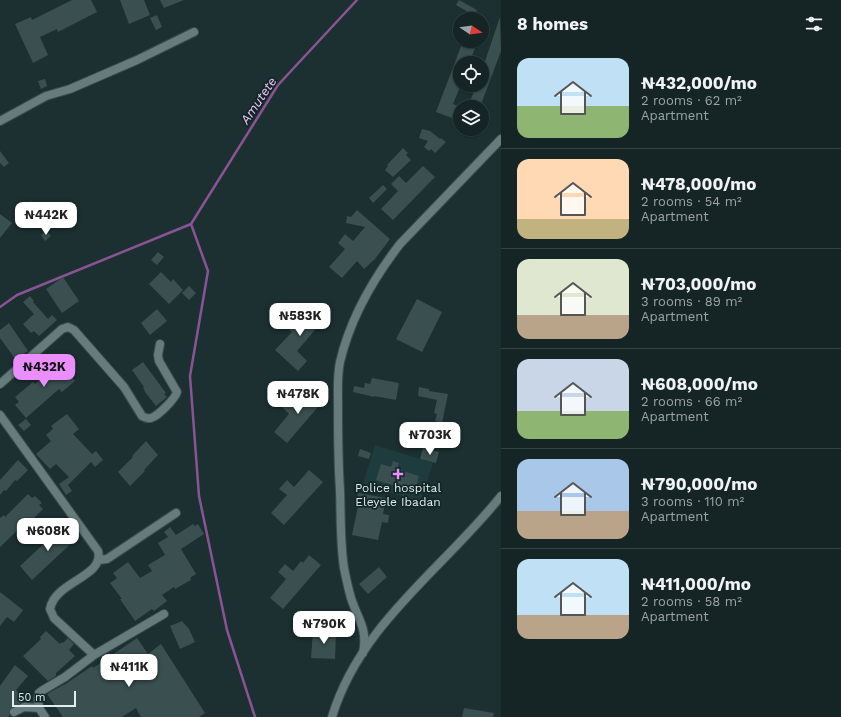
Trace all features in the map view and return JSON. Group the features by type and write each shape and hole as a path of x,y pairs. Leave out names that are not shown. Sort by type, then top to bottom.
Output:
{"street":[{"path":"0,121 46,96 70,89 137,60 194,32"},
{"path":"363,653 365,637 364,629 351,599 343,558 338,455 338,384 340,363 355,320 374,280 386,262 400,244 501,139"},
{"path":"0,384 62,329 68,327 74,330 124,387 142,416 144,418 151,418 172,401 177,392 159,361 158,356 160,344"},
{"path":"0,414 96,548 99,555 99,560 93,569 60,591 53,599 50,609 54,618 94,655"},
{"path":"332,717 342,688 353,667 394,610 451,553 501,496"},
{"path":"99,560 107,559 176,513"},
{"path":"45,717 39,708 39,693 65,677 94,655 164,614"},
{"path":"14,712 24,707 39,708"}],"shaded area":[{"name":"Police hospital Eleyele Ibadan","path":"375,445 433,463 420,502 363,484"}],"building":[{"path":"72,0 91,0 97,12 58,32 57,29 40,37 48,55 33,63 15,24 31,17 32,20"},
{"path":"120,0 144,0 150,15 129,24"},
{"path":"160,0 184,0 164,8"},
{"path":"459,0 477,10 476,12 468,12 456,5"},
{"path":"157,15 162,27 156,30 150,18"},
{"path":"500,17 501,51 489,83 489,56 487,56"},
{"path":"460,48 475,48 472,56 457,56"},
{"path":"453,67 453,92 458,92 455,100 453,100 453,118 436,112"},
{"path":"45,79 47,86 41,89 38,81"},
{"path":"474,92 486,92 483,100 471,100"},
{"path":"422,129 430,131 446,142 435,153 431,149 429,151 424,147 428,141 419,138"},
{"path":"403,148 408,153 406,155 411,160 393,177 385,170 388,166 387,165"},
{"path":"0,151 9,163 4,167 0,163"},
{"path":"423,166 435,177 393,220 381,209 398,191 391,184 399,176 406,183"},
{"path":"383,185 387,189 373,203 369,198"},
{"path":"31,201 40,209 36,214 27,206"},
{"path":"357,210 390,239 375,259 364,269 357,261 342,278 329,267 345,249 338,243 345,234 353,241 365,227 346,223 347,216 351,217"},
{"path":"0,214 12,223 0,238"},
{"path":"46,230 51,236 45,241 41,235"},
{"path":"158,252 164,257 157,265 151,260"},
{"path":"161,272 171,282 173,279 183,290 169,304 149,284"},
{"path":"63,277 79,301 62,313 46,289"},
{"path":"189,286 196,293 189,300 182,293"},
{"path":"30,296 34,301 33,302 48,319 52,315 57,320 39,336 34,331 31,333 23,324 34,314 23,302"},
{"path":"417,299 442,312 422,352 396,339"},
{"path":"315,305 327,316 297,351 307,361 298,371 275,350 292,332 284,325 292,317 299,323"},
{"path":"157,309 167,321 150,335 141,323"},
{"path":"9,323 28,351 16,360 0,338 0,330"},
{"path":"55,357 75,381 62,392 59,389 26,418 15,405 19,402 15,397 33,382 35,384 46,374 42,368"},
{"path":"143,362 166,393 164,394 167,397 156,406 145,392 144,387 132,370"},
{"path":"372,378 399,383 396,400 353,392 354,386 364,388 365,383 370,384"},
{"path":"419,387 429,389 429,391 448,394 442,423 435,421 437,414 434,413 437,400 418,396"},
{"path":"311,388 324,400 287,443 274,432 289,414 282,407 290,398 297,405"},
{"path":"67,414 79,429 73,434 92,454 96,451 103,460 95,467 91,462 68,485 72,491 66,495 59,484 69,477 56,464 50,469 36,454 51,441 46,435 53,429 51,426"},
{"path":"26,419 31,425 24,431 18,425"},
{"path":"146,441 158,455 130,486 118,472"},
{"path":"423,448 439,452 436,463 420,459"},
{"path":"360,449 371,453 369,459 358,456"},
{"path":"18,460 28,470 0,495 0,480"},
{"path":"393,461 399,463 397,469 419,476 415,492 376,480 381,464 391,467"},
{"path":"309,470 323,482 284,525 271,513 287,495 279,489 287,480 294,487"},
{"path":"358,493 386,498 383,514 389,515 388,523 382,522 378,540 352,535 358,506 355,506"},
{"path":"28,494 32,498 35,496 42,503 39,505 43,509 24,528 22,526 0,547 0,518 4,515 5,517"},
{"path":"65,524 77,538 32,580 20,566"},
{"path":"193,524 195,526 198,524 204,534 181,549 196,574 190,578 191,580 175,589 174,587 162,595 167,601 154,611 152,609 135,621 120,599 122,599 110,583 117,578 113,573 128,562 140,578 152,571 148,565 165,555 158,543 168,537 164,532 170,527 176,535"},
{"path":"309,555 321,565 283,609 270,598 286,579 278,572 285,564 293,571 301,561 303,563"},
{"path":"379,567 387,577 368,594 359,584"},
{"path":"0,592 23,610 14,622 7,617 0,626"},
{"path":"182,621 189,629 195,642 180,649 170,626"},
{"path":"46,631 60,644 68,638 74,644 69,650 75,656 56,673 56,676 48,681 23,656 41,639 40,637"},
{"path":"313,631 336,633 335,659 311,658"},
{"path":"137,638 148,654 161,644 205,713 199,717 141,717 136,708 122,717 63,717 47,694 64,685 92,666 93,668"},
{"path":"15,665 28,676 16,690 26,698 23,702 10,709 9,717 0,717 0,686"},
{"path":"464,708 494,713 493,717 462,717"}],"waterway":[{"name":"Amutete","path":"191,224 278,85 357,0"},
{"path":"191,224 208,271 190,376 199,496 227,630 255,717"},
{"path":"0,307 17,295 191,224"}],"place":[{"name":"Police hospital Eleyele Ibadan","path":"398,474"}]}
